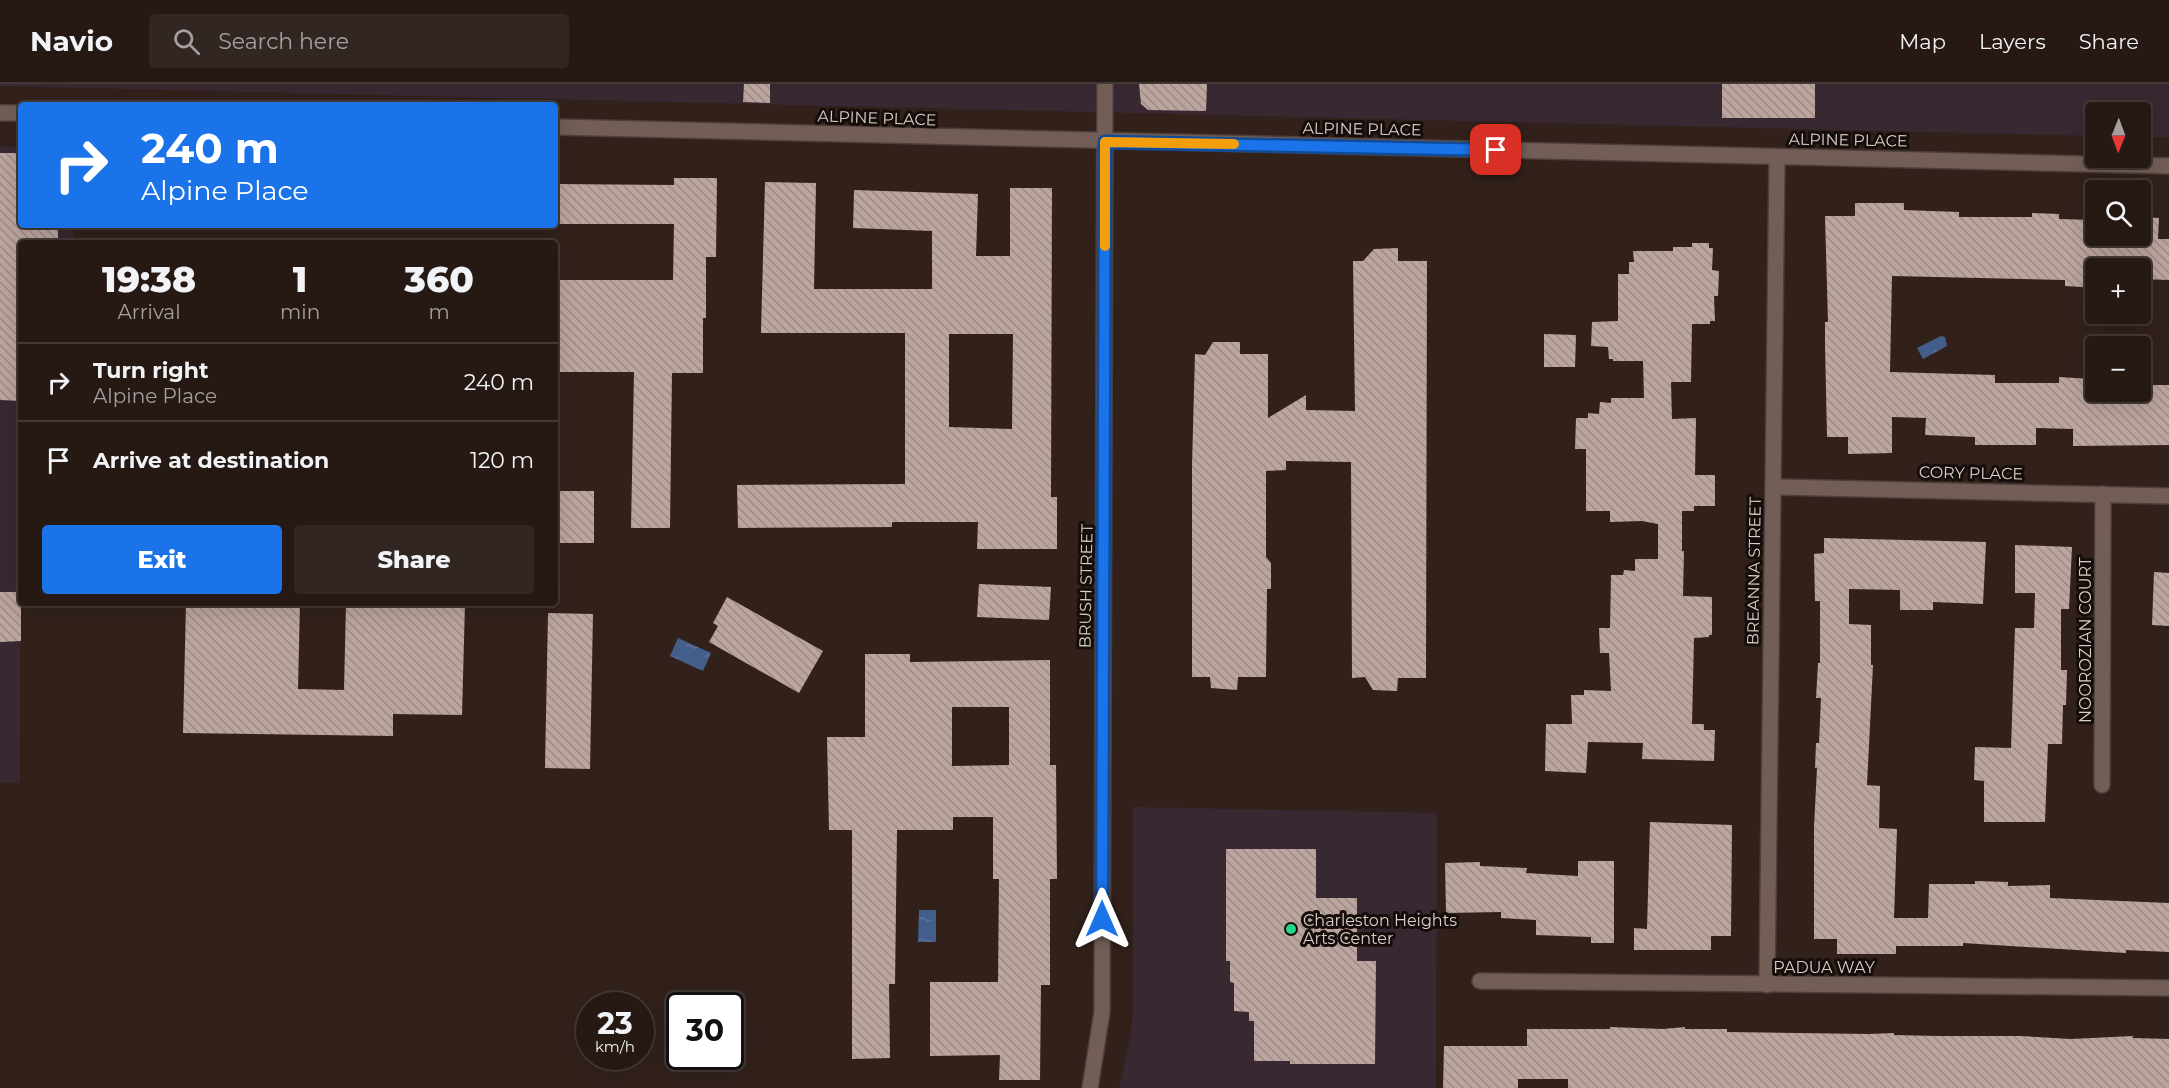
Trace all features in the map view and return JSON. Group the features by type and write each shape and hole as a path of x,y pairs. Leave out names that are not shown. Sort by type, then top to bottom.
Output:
{"street":[{"name":"BRUSH STREET","path":"1089,1088 1102,1012 1105,84"},
{"path":"0,112 18,113"},
{"name":"ALPINE PLACE","path":"558,127 2169,166"},
{"name":"BREANNA STREET","path":"1767,985 1778,157"},
{"name":"CORY PLACE","path":"1773,487 2169,496"},
{"name":"NOOROZIAN COURT","path":"2102,786 2103,494"},
{"name":"PADUA WAY","path":"1480,981 2169,988"}],"shaded area":[{"path":"0,84 2169,84 2169,137 2151,137 2151,102 2085,102 2085,136 0,86"},
{"path":"0,147 18,147 18,228 73,228 73,240 18,240 20,783 0,783"},
{"path":"1133,807 1437,813 1436,1088 1119,1088 1130,1039 1133,1012"}],"water":[{"path":"1941,336 1945,337 1947,346 1923,359 1917,348"},
{"path":"678,638 711,653 703,671 670,656"},
{"path":"919,910 936,910 936,942 918,942"}],"building":[{"path":"744,84 770,84 770,103 743,102"},
{"path":"1139,84 1207,84 1206,111 1148,110 1141,104"},
{"path":"1722,84 1815,84 1815,118 1722,118"},
{"path":"0,153 18,153 18,228 58,228 58,240 18,240 18,401 0,400"},
{"path":"674,178 717,178 716,257 706,257 703,373 672,373 670,528 631,528 634,372 558,372 558,280 673,280 674,224 558,224 558,184 674,185"},
{"path":"765,182 816,183 814,289 932,289 932,231 853,228 854,190 978,194 976,256 1010,256 1010,188 1052,188 1051,497 1057,497 1057,549 977,549 978,522 892,522 892,527 738,528 737,485 905,484 905,333 761,333","holes":["949,334 1013,334 1012,429 949,427"]},
{"path":"1855,203 1904,203 1904,210 1959,212 1959,217 2032,217 2032,213 2059,214 2059,219 2085,220 2085,246 2151,246 2151,218 2159,218 2158,239 2169,239 2169,280 2151,279 2151,258 2085,258 2085,287 2065,286 2065,280 1892,276 1890,372 1995,375 1995,383 2059,383 2059,377 2085,379 2085,402 2151,402 2151,385 2169,385 2169,445 2073,446 2073,429 2036,428 2036,445 1975,445 1975,437 1925,435 1926,418 1892,417 1892,453 1848,454 1848,437 1827,437 1825,322 1828,322 1825,216 1855,216"},
{"path":"1692,243 1709,243 1709,248 1713,248 1712,270 1719,271 1718,296 1714,296 1715,321 1710,321 1710,324 1692,324 1691,382 1671,382 1672,419 1696,418 1695,475 1715,475 1715,506 1694,506 1694,511 1682,511 1683,596 1712,597 1712,635 1694,638 1692,724 1704,724 1704,730 1715,730 1714,761 1642,759 1643,743 1588,742 1586,773 1545,771 1546,724 1572,724 1571,695 1584,695 1584,690 1611,691 1609,653 1600,653 1599,628 1610,628 1611,575 1623,575 1624,570 1635,571 1635,559 1658,559 1658,524 1642,521 1610,522 1610,511 1586,511 1586,449 1575,449 1576,418 1588,418 1588,413 1599,414 1600,402 1611,403 1611,398 1644,398 1643,361 1613,361 1609,359 1608,347 1591,346 1592,322 1618,321 1618,274 1629,274 1629,262 1634,262 1633,251 1673,251 1673,247 1692,247"},
{"path":"1398,248 1398,261 1427,261 1426,678 1398,678 1397,691 1373,690 1365,677 1352,678 1351,462 1286,461 1286,470 1266,471 1266,557 1271,563 1271,589 1267,589 1266,677 1238,677 1237,690 1211,688 1210,677 1192,677 1192,465 1195,354 1205,355 1213,342 1240,342 1240,354 1268,354 1268,418 1306,395 1306,410 1355,411 1353,261 1363,261 1374,249"},
{"path":"1544,334 1576,335 1575,367 1544,367"},
{"path":"558,491 594,491 594,543 558,543"},
{"path":"1824,538 1986,542 1983,604 1933,602 1933,610 1900,610 1900,590 1849,589 1849,624 1871,625 1871,665 1873,665 1867,785 1880,786 1879,828 1897,829 1894,918 1928,918 1929,884 1975,884 1975,881 2008,882 2008,886 2050,885 2050,898 2169,903 2169,952 2126,950 2126,953 1963,943 1963,946 1896,946 1896,954 1837,954 1837,939 1814,939 1814,827 1817,768 1815,768 1816,743 1819,743 1821,698 1816,698 1818,663 1820,663 1820,601 1815,601 1814,554 1824,553"},
{"path":"2015,545 2072,547 2069,609 2061,609 2061,670 2067,670 2062,744 2048,744 2045,822 1984,822 1984,781 1974,780 1975,747 2011,748 2015,628 2034,628 2035,593 2015,593"},
{"path":"2154,572 2169,573 2169,626 2152,625"},
{"path":"979,584 1051,587 1049,620 977,617"},
{"path":"0,592 18,592 18,606 21,606 21,641 0,642"},
{"path":"727,597 823,651 799,693 709,642 718,626 713,623"},
{"path":"186,606 300,606 298,689 344,690 346,606 465,606 462,715 393,714 393,736 183,733"},
{"path":"548,613 593,614 590,769 545,768"},
{"path":"865,654 910,654 910,662 1050,660 1050,765 1056,765 1057,879 1050,879 1050,985 1041,985 1040,1080 999,1080 1000,1055 930,1056 930,982 998,982 999,879 993,879 993,817 953,817 953,830 897,830 895,984 889,984 890,1058 852,1059 852,830 829,830 827,737 865,737","holes":["952,707 1009,707 1009,765 952,766"]},
{"path":"1650,822 1732,825 1731,936 1711,936 1711,950 1634,950 1634,928 1647,929"},
{"name":"Charleston Heights Arts Center","path":"1226,849 1316,849 1316,898 1357,898 1357,961 1376,961 1375,1064 1290,1064 1290,1061 1254,1061 1254,1021 1249,1021 1249,1012 1234,1011 1234,983 1230,982 1230,961 1226,961"},
{"path":"1578,861 1614,861 1614,943 1591,943 1591,937 1536,935 1536,920 1501,918 1501,912 1446,913 1445,863 1480,862 1480,866 1527,868 1526,873 1578,876"},
{"path":"1610,1027 1663,1029 1685,1027 1685,1029 1727,1029 1727,1032 1894,1033 1894,1035 2020,1036 2071,1039 2133,1036 2133,1038 2169,1039 2169,1088 1568,1088 1568,1079 1518,1079 1518,1088 1443,1088 1444,1046 1527,1046 1527,1029 1610,1029"}],"slow traffic":[{"path":"1105,246 1105,142 1234,144"}],"place":[{"name":"Charleston Heights Arts Center","path":"1291,929"}],"route":[{"path":"1102,919 1106,368 1105,142 1496,150"}]}
